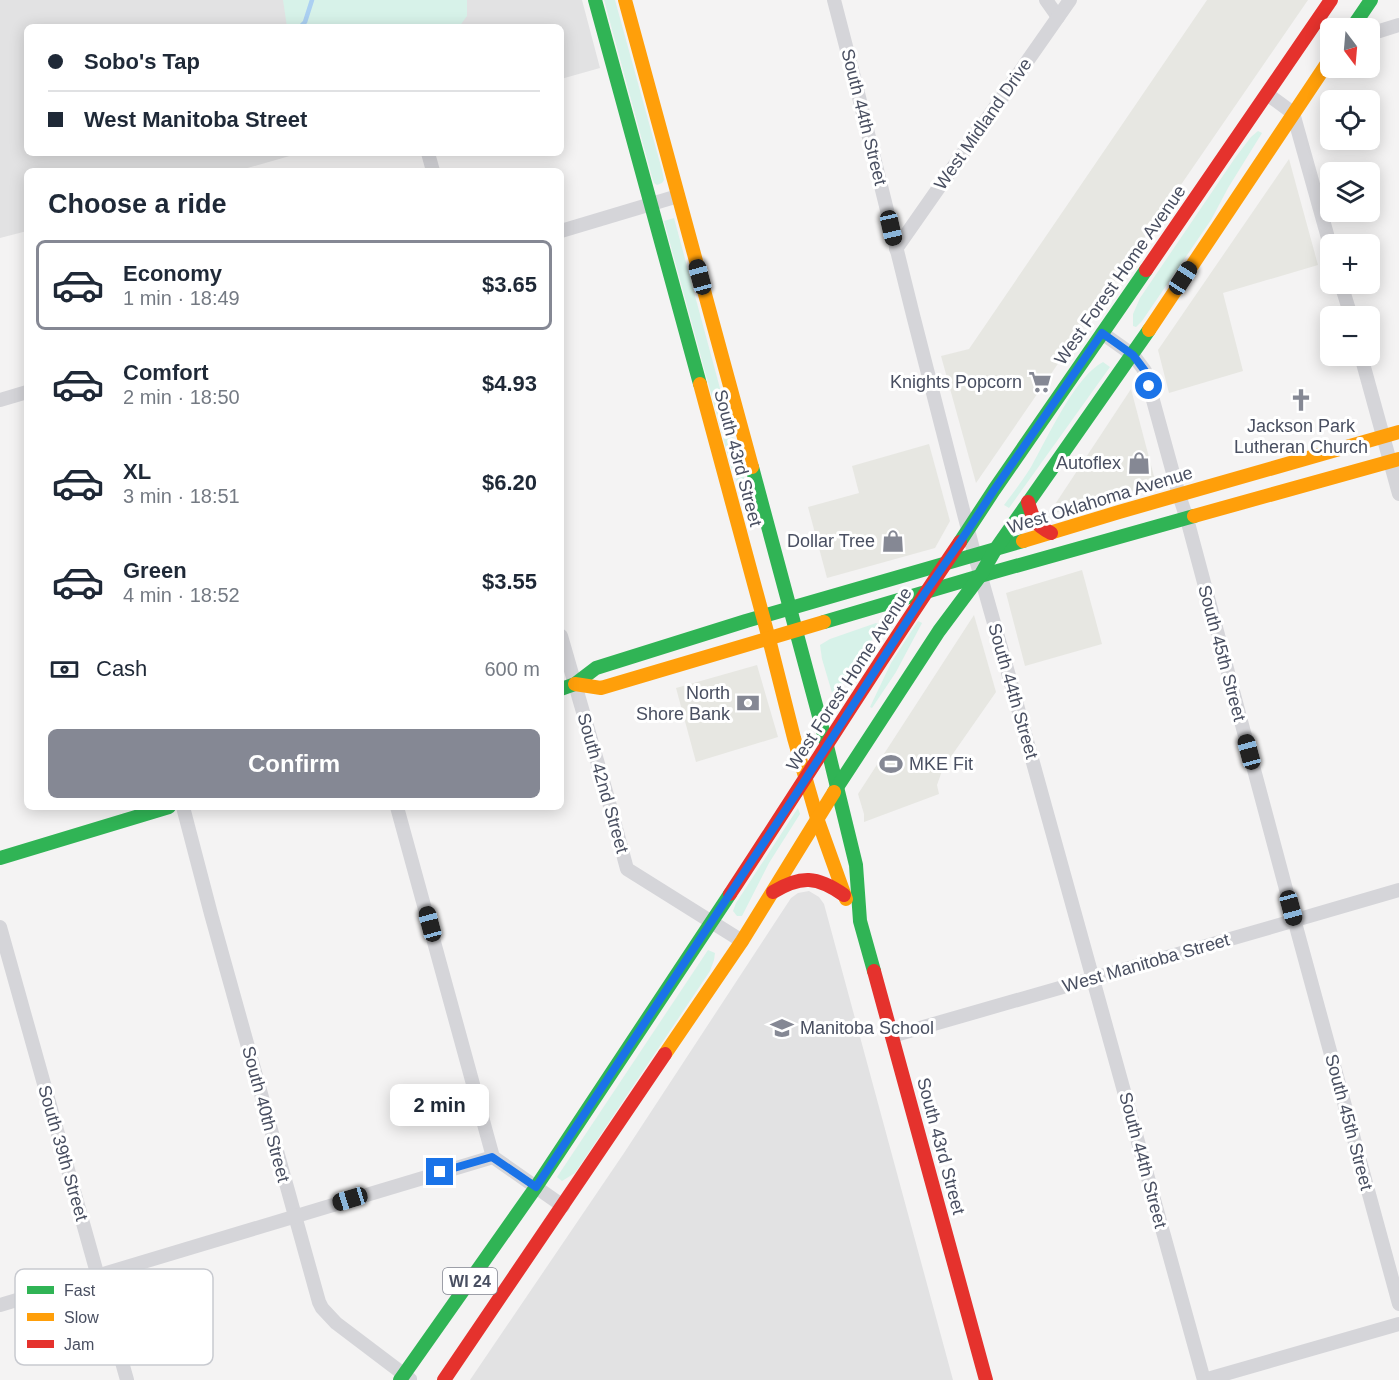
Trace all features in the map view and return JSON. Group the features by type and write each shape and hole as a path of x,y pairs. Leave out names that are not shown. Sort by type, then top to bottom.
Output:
{"main road":[{"name":"South 43rd Street","path":"595,0 817,818 844,895 860,921"},
{"name":"South 43rd Street","path":"625,0 827,746 856,865 860,921 986,1380"},
{"name":"West Forest Home Avenue","path":"406,1378 712,923 994,490 1331,0"},
{"path":"1359,18 1371,0"},
{"name":"WI 24","path":"444,1380 742,941 817,818 939,631 980,576 1028,502 1133,355 1320,74"},
{"name":"West Oklahoma Avenue","path":"564,688 575,684 596,668 789,609 1399,432"},
{"name":"West Oklahoma Avenue","path":"575,684 601,688 980,576 1394,461"},
{"path":"1028,502 1034,522 1051,533"},
{"path":"0,858 159,810"},
{"path":"773,892 786,884 811,879 833,886 844,895"}],"street":[{"name":"South 44th Street","path":"834,0 980,576 1204,1380"},
{"path":"1046,0 1058,17"},
{"name":"West Midland Drive","path":"896,249 1070,0"},
{"path":"1380,31 1399,25"},
{"path":"1267,94 1293,113 1327,234"},
{"path":"564,230 678,196"},
{"name":"South 45th Street","path":"1102,333 1133,355 1145,371 1399,1304"},
{"path":"1364,366 1383,436 1394,461 1399,494"},
{"path":"0,400 24,393"},
{"name":"South 42nd Street","path":"564,646 608,795 627,869 742,941"},
{"name":"South 40th Street","path":"184,810 319,1302 336,1323 406,1378"},
{"path":"399,810 492,1157 563,1206"},
{"name":"West Manitoba Street","path":"892,1036 1093,980 1399,890"},
{"name":"South 39th Street","path":"0,927 96,1269"},
{"path":"118,1269 492,1157"},
{"path":"0,1305 15,1300"},
{"path":"1204,1380 1399,1324"},
{"name":"South 39th Street","path":"123,1365 127,1380"}],"shaded area":[{"path":"0,0 582,0 600,68 564,78 564,24 24,24 24,156 290,156 248,168 24,168 24,232 0,238"},
{"path":"1207,0 1308,0 976,483 941,356 969,349"},
{"path":"1289,159 1318,265 1223,293 1243,371 1169,393 1158,350"},
{"path":"1131,389 1156,484 1048,515"},
{"path":"929,444 950,521 935,548 827,578 808,507 859,493 852,466"},
{"path":"1082,570 1102,644 1025,666 1006,593"},
{"path":"974,615 996,692 943,768 937,785 939,794 864,822 858,794"},
{"path":"757,665 778,737 696,762 676,688"},
{"name":"Manitoba School","path":"809,891 819,897 824,904 953,1380 470,1380 624,1153 791,898 798,893"}],"green space":[{"path":"283,0 467,0 467,16 461,24 287,24"},
{"path":"604,0 615,0 662,170 664,180 657,185 652,177"},
{"path":"1258,131 1262,133 1211,220 1142,321 1136,327 1133,326 1133,314 1140,298 1235,158"},
{"path":"674,218 750,505 746,505 731,467 664,221"},
{"path":"1103,362 1110,367 1009,508 1004,505 1031,467 1072,394 1082,380"},
{"path":"918,621 922,623 896,672 872,708 870,707 891,663"},
{"path":"876,623 881,625 880,628 833,696 820,645 830,639"},
{"path":"798,808 800,814 769,863 742,916 737,916 733,911 736,903"},
{"path":"708,950 715,953 710,971 575,1173 562,1181 557,1177"}],"waterway":[{"path":"303,24 312,0"}],"traffic: fast":[{"path":"595,0 700,384"},
{"path":"1359,18 1371,0"},
{"path":"960,542 1146,270"},
{"path":"834,792 939,631 980,576 995,550 1149,330"},
{"path":"752,467 827,746 856,865 860,921 874,971"},
{"path":"824,622 1194,516"},
{"path":"564,688 575,684 596,668 746,621 1023,541"},
{"path":"0,858 159,810"},
{"path":"400,1380 536,1187 730,894"}],"traffic: slow":[{"path":"625,0 752,467"},
{"path":"1149,330 1320,74"},
{"path":"700,384 794,738 817,818 846,899"},
{"path":"1023,541 1399,432"},
{"path":"1194,516 1399,459"},
{"path":"575,684 601,688 824,622"},
{"path":"665,1054 742,941 834,792"}],"traffic: jam":[{"path":"1146,270 1331,0"},
{"path":"1028,502 1035,521 1051,533"},
{"path":"730,894 960,542"},
{"path":"773,892 783,886 809,880 825,884 844,895"},
{"path":"874,971 986,1380"},
{"path":"444,1380 665,1054"}],"place":[{"name":"Knights Popcorn","path":"1040,382"},
{"name":"Jackson Park Lutheran Church","path":"1301,400"},
{"name":"Autoflex","path":"1139,463"},
{"name":"Dollar Tree","path":"893,541"},
{"name":"North Shore Bank","path":"748,703"},
{"name":"MKE Fit","path":"891,764"},
{"name":"Manitoba School","path":"782,1028"}],"route":[{"path":"440,1172 492,1157 536,1187 796,794 925,593 1102,333 1133,355 1145,371 1149,386"}]}
